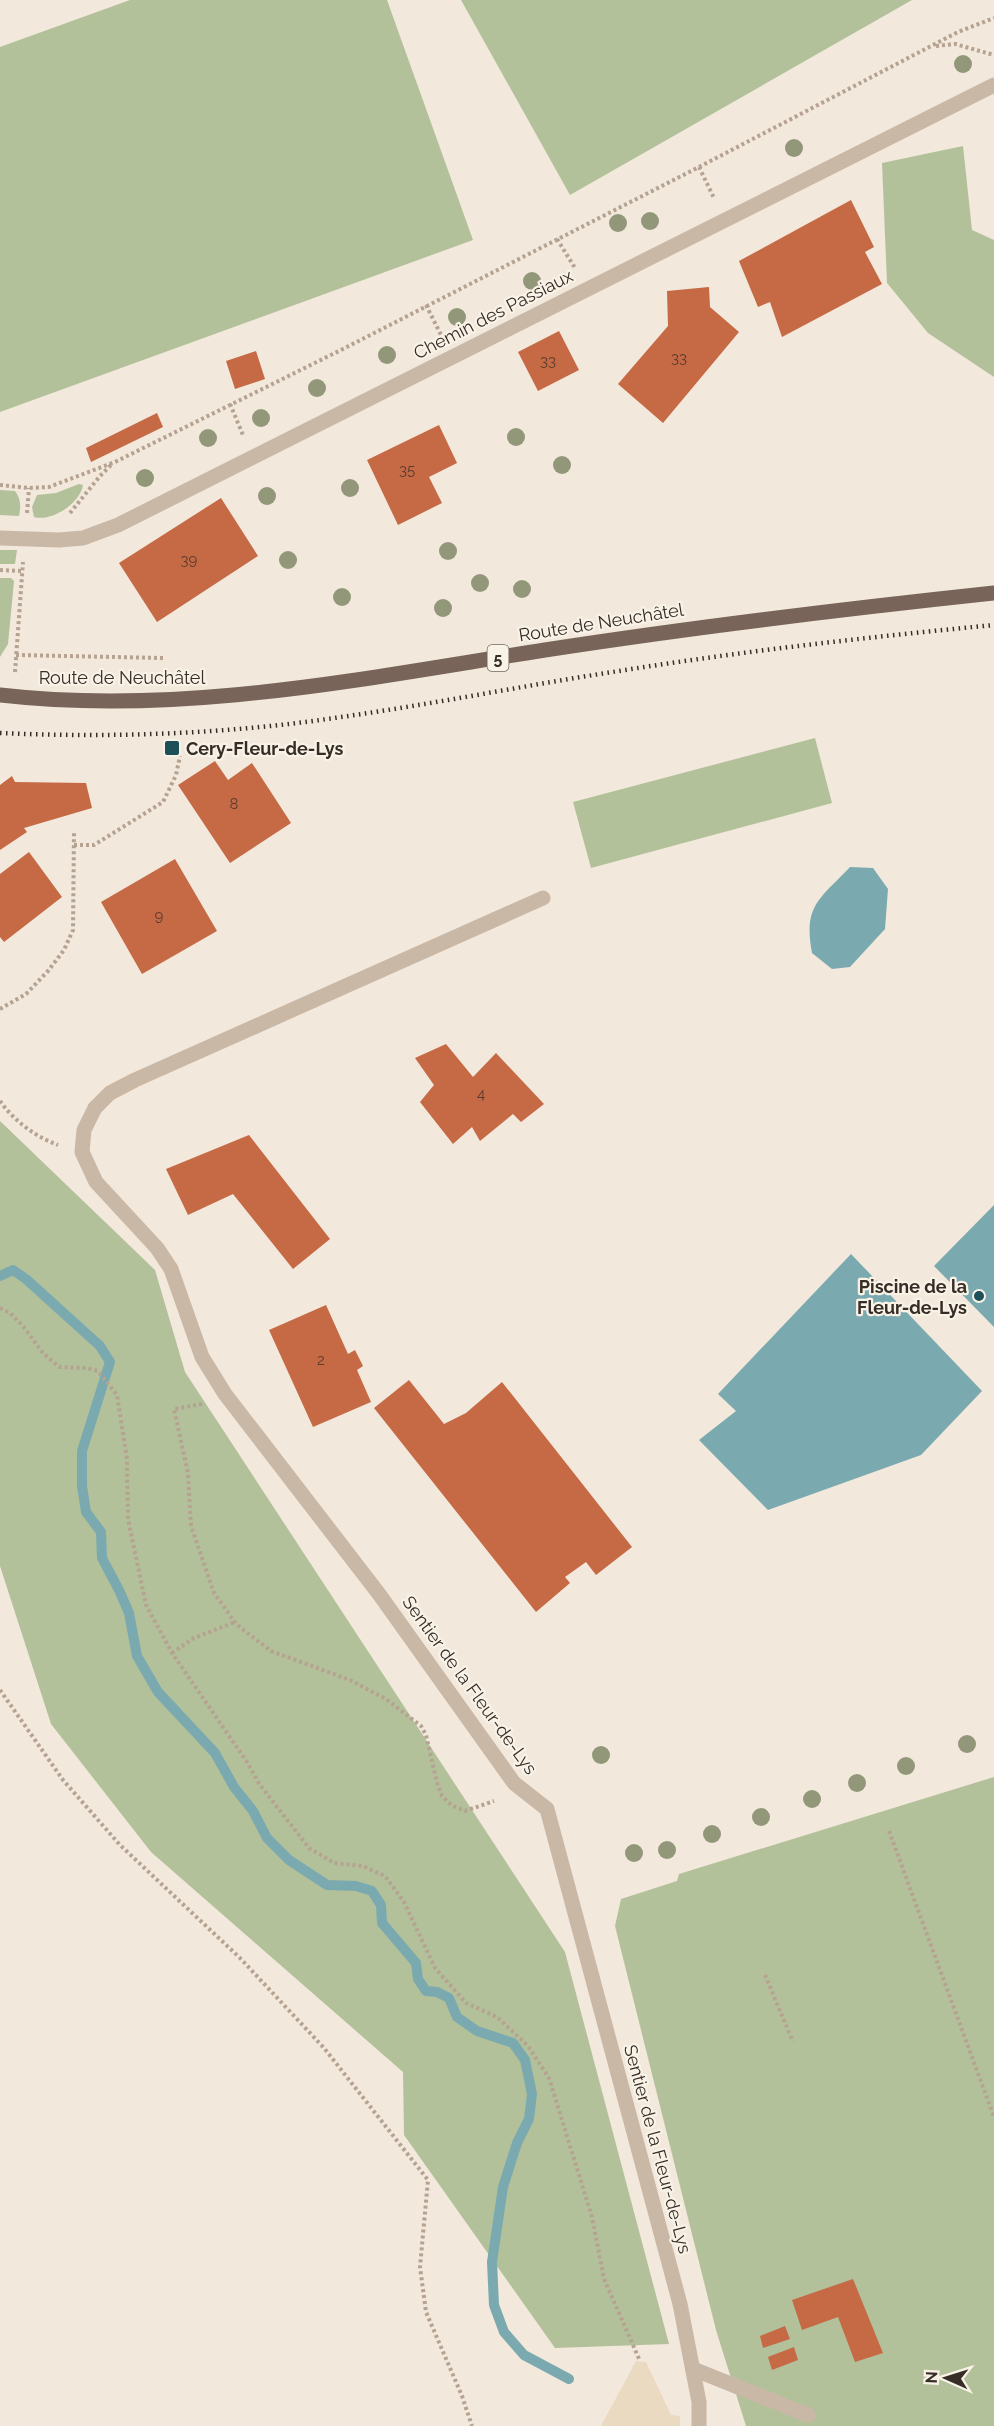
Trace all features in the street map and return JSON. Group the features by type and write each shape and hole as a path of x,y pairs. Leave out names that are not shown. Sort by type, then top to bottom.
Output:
{"main road":[{"name":"Route de Neuchâtel","path":"7,696 97,701 188,699 301,688 667,631 802,613 994,593"}],"street":[{"name":"Chemin des Passiaux","path":"0,538 59,540 83,538 118,525 994,84"},
{"path":"82,1152 84,1130 95,1108 110,1093 543,898"},
{"name":"Sentier de la Fleur-de-Lys","path":"82,1152 96,1182 157,1248 171,1269 202,1357 229,1400 379,1594 519,1787 547,1809 677,2293 699,2402 699,2426"},
{"path":"693,2369 808,2415"}],"path":[{"path":"0,485 29,488 49,487 115,462 339,351 958,32 994,18"},
{"path":"933,46 955,44 994,55"},
{"path":"699,167 725,220"},
{"path":"557,239 588,289"},
{"path":"230,404 252,458"},
{"path":"68,516 100,476 115,462"},
{"path":"27,522 29,488"},
{"path":"0,570 21,571"},
{"path":"7,696 16,655 20,591"},
{"path":"16,655 163,658"},
{"path":"74,845 94,845 163,802 176,775 180,756"},
{"path":"0,1009 26,994 48,971 64,950 73,930 74,831"},
{"path":"0,1101 21,1124 44,1140 82,1152"},
{"path":"0,1308 10,1313 43,1353 59,1367 87,1368 98,1371 117,1395 127,1459 128,1519 146,1605 172,1653 247,1762 260,1785 309,1848 334,1863 363,1866 385,1876 404,1902 435,1968 466,2003 497,2017 528,2046 549,2078 592,2217 604,2279 640,2361"},
{"path":"229,1400 174,1409 188,1473 191,1526 214,1593 235,1622 271,1651 350,1680 386,1699 421,1726 426,1736 437,1783 442,1796 451,1805 465,1811 501,1798 519,1787"},
{"path":"172,1653 194,1638 235,1622"},
{"path":"0,1690 63,1780 120,1845 240,1958 324,2048 428,2180 420,2267 426,2312 462,2396 472,2426"},
{"path":"889,1831 994,2117"},
{"path":"765,1975 793,2042"}],"green space":[{"path":"130,0 387,0 473,240 0,412 0,47"},
{"path":"461,0 912,0 570,195"},
{"path":"963,146 972,230 994,240 994,377 928,333 887,283 882,163"},
{"path":"79,484 83,485 81,492 71,505 48,517 34,517 32,507 37,495 56,493"},
{"path":"0,490 15,491 20,503 19,516 0,515"},
{"path":"0,550 17,550 15,564 0,564"},
{"path":"0,578 11,578 14,581 8,644 0,657"},
{"path":"815,738 832,803 591,868 573,802"},
{"path":"0,1121 155,1270 185,1372 565,1952 669,2344 555,2348 404,2135 403,2072 151,1852 51,1724 0,1566"},
{"path":"994,1777 994,2426 746,2426 716,2330 615,1926 621,1899 677,1881 679,1874"}],"shaded area":[{"path":"636,2361 646,2362 671,2415 680,2416 680,2426 601,2426"}],"water":[{"path":"850,867 873,868 888,889 885,929 850,967 832,969 812,953 810,924 816,904"},
{"name":"Piscine de la Fleur-de-Lys","path":"994,1205 994,1327 934,1266"},
{"path":"851,1254 982,1391 921,1455 768,1510 699,1440 736,1411 718,1394"}],"building":[{"path":"851,200 874,247 865,252 882,284 782,337 770,302 758,307 739,261"},
{"path":"709,287 710,307 739,332 663,423 618,384 668,326 667,291"},
{"path":"559,331 579,370 538,391 518,352"},
{"path":"256,351 265,379 235,389 226,361"},
{"path":"157,413 163,427 91,462 86,448"},
{"path":"439,425 457,463 429,477 442,503 398,525 367,460"},
{"path":"221,498 258,556 157,622 119,563"},
{"path":"215,761 228,780 252,763 291,823 230,863 178,785"},
{"path":"12,776 15,782 86,783 92,808 24,828 27,832 0,850 0,785"},
{"path":"29,852 62,897 4,942 0,937 0,874"},
{"path":"175,859 217,931 142,974 101,902"},
{"path":"446,1044 473,1077 496,1053 544,1104 521,1122 513,1114 480,1141 472,1127 453,1144 420,1102 434,1085 415,1058"},
{"path":"249,1135 330,1239 293,1269 233,1194 188,1215 166,1169"},
{"path":"326,1305 348,1354 355,1350 363,1366 357,1370 371,1402 313,1427 269,1330"},
{"path":"409,1380 444,1424 466,1413 502,1382 632,1547 596,1575 586,1562 565,1577 570,1583 536,1612 374,1408"},
{"path":"853,2279 883,2353 855,2362 838,2317 802,2330 792,2300"},
{"path":"785,2326 790,2339 763,2348 760,2336"},
{"path":"794,2347 798,2360 772,2370 768,2357"}],"waterway":[{"path":"0,1276 13,1270 26,1279 100,1346 110,1362 82,1451 82,1486 86,1512 101,1532 102,1558 129,1613 137,1656 158,1692 215,1753 234,1787 253,1811 267,1838 289,1860 327,1885 356,1886 372,1891 381,1905 382,1923 416,1963 418,1979 426,1991 437,1992 449,1998 457,2017 477,2031 513,2043 525,2060 532,2094 529,2119 517,2143 503,2187 492,2262 494,2305 504,2332 524,2355 569,2379"}],"railway":[{"path":"0,733 128,735 214,731 299,723 713,657 994,625"}],"place":[{"name":"Cery-Fleur-de-Lys","path":"172,748"},
{"name":"Piscine de la Fleur-de-Lys","path":"979,1296"}]}
